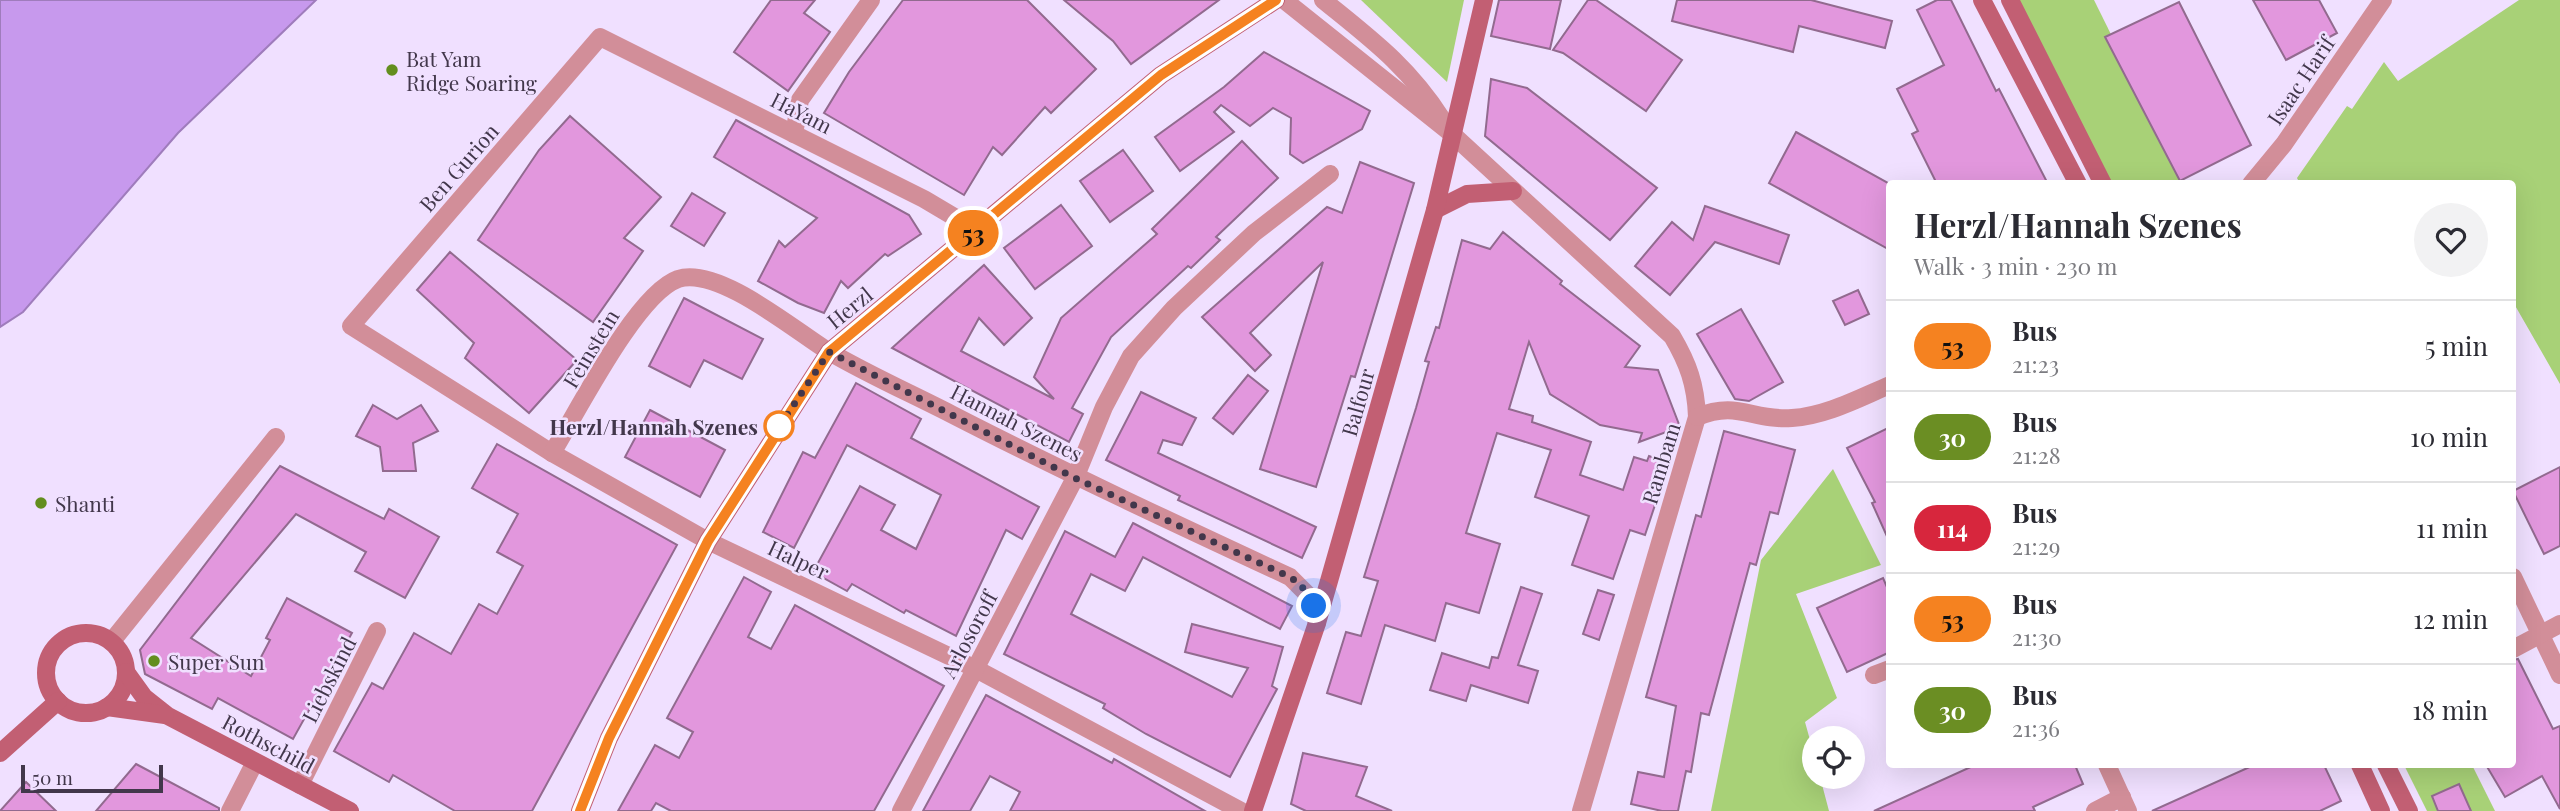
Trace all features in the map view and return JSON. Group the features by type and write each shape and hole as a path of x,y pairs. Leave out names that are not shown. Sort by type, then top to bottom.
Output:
{"street":[{"path":"794,134 800,100 872,0"},
{"name":"Herzl","path":"580,811 609,738 708,541 829,352 958,247 1069,149 1161,75 1276,0"},
{"path":"1284,0 1452,134"},
{"path":"1323,0 1396,59 1423,90 1452,134"},
{"name":"Balfour","path":"1253,811 1317,622 1435,210 1484,0"},
{"path":"1982,0 2076,180"},
{"path":"2010,0 2101,180"},
{"name":"Isaac Harif","path":"2254,180 2284,144 2383,0"},
{"name":"HaYam","path":"600,37 924,199 956,218 958,247"},
{"name":"Ben Gurion","path":"351,326 600,37"},
{"name":"Rambam","path":"1452,134 1672,336 1688,364 1696,390 1698,416 1581,811"},
{"name":"Arlosoroff","path":"901,811 1075,478 1131,355 1174,308 1254,233 1331,174"},
{"path":"1435,210 1467,194 1513,191"},
{"name":"Hannah Szenes","path":"679,279 708,280 734,289 829,352 1075,478 1290,577 1309,596 1317,622"},
{"name":"Feinstein","path":"552,453 636,316 656,292 679,279"},
{"name":"Halper","path":"351,326 552,453 708,541 976,669 1241,811"},
{"path":"1698,416 1729,408 1766,418 1794,418 1829,409 1886,387"},
{"path":"112,641 276,438"},
{"path":"2516,583 2560,675"},
{"path":"2516,647 2560,624"},
{"name":"Liebskind","path":"300,785 377,631"},
{"path":"82,633 98,634 112,641 121,652 126,672 122,693 107,707 85,713 70,710 58,701 49,690 46,676 47,661 54,648 66,638 82,633"},
{"name":"Rothschild","path":"126,672 144,697 168,716 350,811"},
{"path":"0,753 58,701"},
{"name":"Rothschild","path":"107,707 168,716"},
{"path":"230,811 255,762"},
{"path":"2095,811 2125,804 2108,768"},
{"path":"2361,768 2381,811"},
{"path":"2388,768 2409,811"}],"green space":[{"path":"1361,0 1464,0 1447,82"},
{"path":"2017,0 2094,0 2183,180 2109,180"},
{"path":"2519,0 2560,0 2560,384 2516,307 2516,180 2298,180 2347,106 2352,109 2384,62 2398,81"},
{"path":"1833,469 1881,565 1796,594 1837,698 1805,722 1806,726 1802,726 1802,789 1823,789 1829,811 1711,811 1761,560"},
{"path":"2406,768 2474,768 2495,811 2427,811"}],"shaded area":[{"path":"0,0 316,0 178,133 23,312 0,327"}],"building":[{"path":"771,0 815,0 804,13 830,32 788,91 734,52"},
{"path":"903,0 1027,0 1096,69 1051,113 1045,107 1002,155 993,147 964,195 824,113 849,72"},
{"path":"1064,0 1219,0 1131,64 1113,41"},
{"path":"1499,0 1561,0 1550,49 1491,36"},
{"path":"1588,0 1596,0 1682,60 1646,111 1563,53 1553,50"},
{"path":"1677,0 1811,0 1892,21 1885,48 1799,26 1793,52 1672,21"},
{"path":"1937,0 1951,0 1996,91 1999,89 2046,180 1935,180 1912,134 1918,131 1897,89 1944,65 1917,10"},
{"path":"2253,0 2319,0 2337,33 2286,60"},
{"path":"2179,2 2251,145 2179,180 2105,37"},
{"path":"1264,52 1370,111 1362,129 1303,163 1290,154 1291,118 1273,108 1250,126 1221,105 1214,112 1234,132 1180,171 1155,137 1224,87"},
{"path":"1491,79 1527,88 1657,188 1610,240 1485,136"},
{"path":"570,116 661,197 624,238 643,251 593,322 478,240 539,150"},
{"path":"736,120 909,215 921,234 888,256 885,254 848,288 841,281 824,313 798,303 758,281 779,241 785,247 817,218 714,157"},
{"path":"1796,132 1886,182 1886,248 1769,183"},
{"path":"1242,141 1278,178 1216,237 1220,240 1191,268 1188,266 1111,337 1072,408 1083,414 1069,442 892,348 984,265 1032,318 1004,345 979,318 961,351 1054,399 1034,377 1061,318 1157,234 1152,229"},
{"path":"1123,150 1153,191 1110,222 1080,181"},
{"path":"1360,162 1414,183 1355,377 1351,376 1316,487 1260,469 1323,262 1250,333 1271,355 1255,371 1202,317 1327,207 1342,213"},
{"path":"692,193 725,213 704,246 671,226"},
{"path":"1061,205 1092,246 1035,289 1004,248"},
{"path":"1705,206 1789,235 1779,264 1715,242 1670,295 1635,266 1672,222 1693,240"},
{"path":"1503,232 1562,281 1560,284 1640,346 1625,367 1658,370 1680,427 1639,442 1642,433 1600,425 1550,394 1529,342 1509,409 1533,416 1532,422 1591,442 1580,475 1623,490 1634,457 1647,461 1649,456 1669,463 1645,535 1630,530 1613,579 1572,565 1589,516 1535,497 1551,450 1497,433 1466,533 1500,544 1479,613 1446,603 1435,641 1385,625 1361,704 1327,693 1346,632 1361,636 1378,581 1364,577 1416,408 1429,362 1425,361 1436,327 1439,328 1462,240 1490,249"},
{"path":"450,252 577,360 529,413 465,358 474,343 417,290"},
{"path":"1858,290 1869,314 1845,325 1833,301"},
{"path":"684,298 763,339 742,379 704,360 690,387 649,366"},
{"path":"1741,309 1783,382 1749,401 1735,399 1697,334"},
{"path":"1248,375 1268,391 1233,434 1213,418"},
{"path":"856,383 921,419 911,438 1039,507 1022,539 1006,530 956,636 906,610 904,613 852,584 847,591 813,572 860,486 895,505 881,530 916,549 941,495 847,445 794,548 763,532 803,452 815,458"},
{"path":"1141,392 1196,418 1182,445 1163,440 1158,453 1316,527 1302,558 1178,500 1180,496 1106,460"},
{"path":"373,405 397,419 421,405 438,431 413,443 416,471 383,471 380,447 356,436"},
{"path":"650,410 725,450 700,497 625,457"},
{"path":"1886,429 1886,534 1872,503 1875,502 1847,448"},
{"path":"1724,431 1795,450 1778,514 1770,512 1756,565 1750,563 1709,715 1701,713 1691,772 1686,771 1678,811 1662,811 1631,804 1638,772 1664,777 1676,706 1646,697 1696,515 1701,517"},
{"path":"497,444 677,545 532,811 455,811 393,775 389,782 334,751 372,683 383,689 414,633 451,654 479,604 497,614 523,566 497,552 518,514 472,488"},
{"path":"280,466 384,519 389,509 439,537 405,598 355,571 366,552 296,514 191,638 251,676 270,640 266,638 287,598 352,633 293,739 218,698 212,709 145,674 140,650"},
{"path":"2560,467 2560,546 2544,554 2516,497 2516,489"},
{"path":"1133,523 1292,606 1280,629 1143,557 1125,591 1091,574 1071,614 1232,697 1248,668 1185,652 1192,624 1283,647 1272,686 1277,689 1230,777 1146,734 1103,708 1105,704 1004,654 1065,531 1115,557"},
{"path":"744,577 771,592 748,637 771,649 795,605 944,686 874,811 671,811 656,803 651,811 618,811 655,745 679,758 693,732 667,718"},
{"path":"1883,578 1886,585 1886,654 1847,672 1817,608"},
{"path":"1521,587 1542,594 1518,665 1538,671 1528,703 1471,685 1466,701 1430,690 1442,653 1489,668 1492,657 1498,658"},
{"path":"1598,590 1614,595 1599,640 1583,634"},
{"path":"2516,659 2553,729 2560,726 2560,809 2542,776 2505,797 2488,768 2516,768"},
{"path":"986,695 1112,763 1114,759 1205,811 1010,811 1020,792 990,776 970,811 923,811"},
{"path":"1303,753 1367,767 1356,796 1392,811 1306,811 1291,804"},
{"path":"136,764 219,808 219,811 96,811"},
{"path":"1968,768 2076,768 2083,784 2033,807 2035,811 1874,811"},
{"path":"2247,768 2325,768 2341,801 2320,811 2152,811"},
{"path":"26,782 56,811 0,811"},
{"path":"2459,784 2471,811 2438,811 2432,796"}],"bus line":[{"name":"53","path":"580,811 609,738 708,541 829,352 958,247 1069,149 1161,75 1276,0"}],"place":[{"name":"Bat Yam Ridge Soaring","path":"392,70"},
{"name":"Herzl/Hannah Szenes","path":"779,426"},
{"name":"Shanti","path":"41,503"},
{"name":"Super Sun","path":"154,661"}],"route":[{"path":"779,426 773,436 829,352 1075,478 1290,577 1301,585 1314,606"}]}
